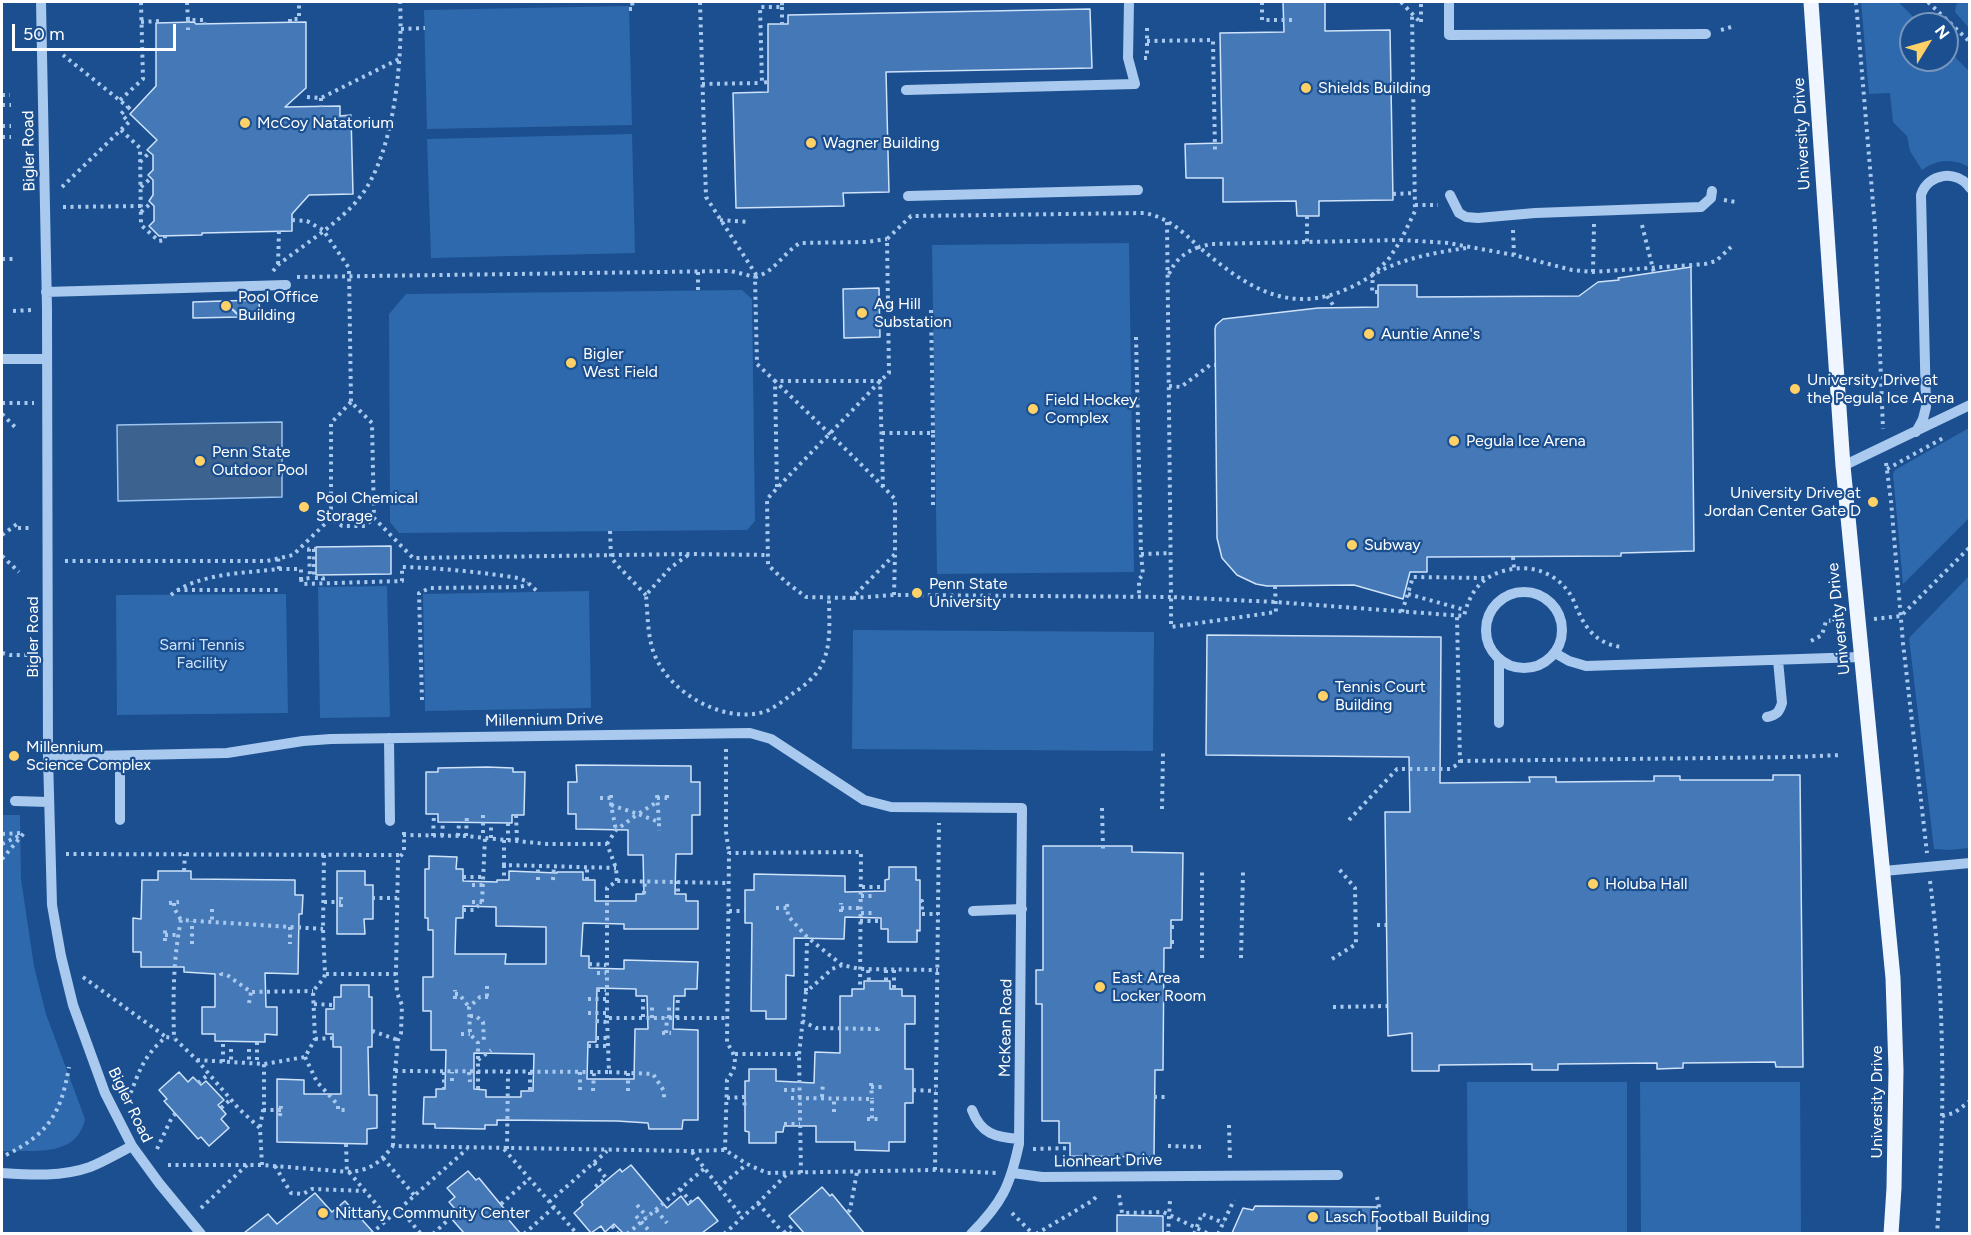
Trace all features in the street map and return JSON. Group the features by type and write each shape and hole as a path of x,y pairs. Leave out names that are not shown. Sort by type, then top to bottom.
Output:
{"main road":[{"name":"University Drive","path":"1811,2 1843,466 1893,978 1896,1070 1891,1233"}],"street":[{"name":"Bigler Road","path":"41,2 47,359 48,757 52,905 73,1005 111,1106 132,1146 159,1183 201,1233"},
{"path":"906,90 1135,84 1128,58 1129,2"},
{"path":"1449,2 1449,35 1706,34"},
{"path":"1916,432 1926,407 1921,195 1926,185 1944,176 1957,177 1970,188"},
{"path":"908,196 1138,190"},
{"path":"1452,200 1459,213 1466,217 1495,217 1512,214 1701,207 1712,198 1712,191"},
{"path":"46,292 260,286 287,281"},
{"path":"2,359 47,359"},
{"path":"1843,466 1970,405"},
{"path":"1519,592 1534,592 1547,599 1557,610 1562,624 1561,639 1555,653 1544,663 1530,668 1514,667 1499,659 1490,648 1486,634 1487,619 1494,606 1505,596 1519,592"},
{"path":"1555,653 1569,662 1586,666 1861,657"},
{"path":"1499,659 1499,723"},
{"path":"1767,717 1776,715 1782,704 1778,660"},
{"name":"Millennium Drive","path":"48,757 227,753 303,741 389,738 750,733 771,739 864,800 891,807 1022,808"},
{"path":"389,738 390,821"},
{"path":"120,756 120,820"},
{"path":"10,801 49,802"},
{"name":"McKean Road","path":"971,1233 996,1208 1013,1173 1018,1139 1022,808"},
{"path":"1884,871 1970,863"},
{"path":"973,910 1022,909"},
{"path":"972,1110 977,1122 987,1132 1018,1139"},
{"path":"2,1173 37,1175 73,1172 100,1163 132,1146"},
{"name":"Lionheart Drive","path":"1013,1173 1042,1177 1338,1174"}],"path":[{"path":"120,99 143,78 141,2"},
{"path":"187,2 187,28"},
{"path":"290,22 290,19 299,19 299,2"},
{"path":"260,286 278,265 347,211 360,198 376,170 387,136 395,96 400,58 400,2"},
{"path":"629,9 633,9 632,2"},
{"path":"700,2 704,188 706,197 756,277 757,364 894,499 894,595"},
{"path":"1262,2 1262,20 1292,20"},
{"path":"1401,2 1421,22 1421,2"},
{"path":"1856,2 1875,227 1883,433"},
{"path":"1928,2 1970,42"},
{"path":"702,84 765,82 760,7 782,4 783,24"},
{"path":"1378,292 1372,292 1372,274 1388,260 1415,211 1412,13"},
{"path":"188,20 205,20 205,24"},
{"path":"141,22 159,21 159,23"},
{"path":"401,29 425,28"},
{"path":"1147,41 1213,40 1215,151"},
{"path":"63,55 132,111"},
{"path":"307,97 321,98 400,58"},
{"path":"2,96 10,95"},
{"path":"321,98 321,107"},
{"path":"2,105 11,105"},
{"path":"62,188 129,122 121,114 128,107"},
{"path":"2,126 11,126"},
{"path":"121,130 140,148 141,225 151,230 159,241 165,240 165,236"},
{"path":"2,137 11,137"},
{"path":"140,162 150,152"},
{"path":"141,187 151,178"},
{"path":"1393,194 1414,193"},
{"path":"1415,205 1452,200"},
{"path":"141,212 151,203"},
{"path":"63,207 141,206"},
{"path":"1638,210 1653,270"},
{"path":"1593,211 1593,272"},
{"path":"287,281 349,276 698,272 731,272 756,277 771,270 800,243 866,242 887,239 911,216 1134,212 1156,215 1167,220 1228,272 1258,290 1292,298 1327,296 1345,290 1372,274 1424,255 1473,248"},
{"path":"1512,214 1514,255"},
{"path":"1307,216 1307,242"},
{"path":"292,220 307,221 323,230 349,267 351,402 372,423 374,518 413,558 768,555"},
{"path":"720,220 749,222"},
{"path":"1167,220 1171,627 1275,612 1275,586"},
{"path":"278,265 279,231"},
{"path":"887,239 889,373 767,499 768,565 806,597 1139,595 1464,616 1471,594 1486,578"},
{"path":"1167,277 1178,260 1199,246 1211,244 1401,240 1448,243 1514,255 1572,270 1593,272 1653,270 1705,264 1716,261 1731,247"},
{"path":"2,260 13,259"},
{"path":"698,272 698,291"},
{"path":"1327,296 1335,308"},
{"path":"13,311 32,310"},
{"path":"931,310 933,509"},
{"path":"1136,337 1143,575 1139,579 1139,595"},
{"path":"1169,386 1181,387 1210,365 1215,365"},
{"path":"776,381 880,381"},
{"path":"776,381 777,488"},
{"path":"880,381 883,487"},
{"path":"65,561 267,561 293,555 331,518 331,423 351,402"},
{"path":"2,403 15,404"},
{"path":"2,414 16,428"},
{"path":"882,433 933,433"},
{"path":"1926,844 1886,467 1950,434"},
{"path":"331,518 342,526 365,526 374,518"},
{"path":"2,535 17,524"},
{"path":"610,531 611,557 646,595 651,643 658,663 683,692 704,705 726,711 763,712 800,688 820,668 827,653 829,598"},
{"path":"1808,643 1821,635 1826,621 1901,616 1970,547"},
{"path":"301,579 310,578 309,549 314,549 314,578 323,578 323,583"},
{"path":"1141,554 1171,553"},
{"path":"646,595 670,568 689,554"},
{"path":"852,598 895,554"},
{"path":"2,556 19,572"},
{"path":"1514,557 1514,568"},
{"path":"278,558 279,570"},
{"path":"171,595 191,583 237,573 301,569 302,584 402,581 402,567 464,570 518,578 538,592"},
{"path":"1402,612 1413,577 1486,578 1514,568 1535,569 1555,578 1570,594 1582,620 1594,635 1611,645 1632,647"},
{"path":"422,700 419,593 430,588 518,587 528,583"},
{"path":"1405,583 1410,585"},
{"path":"176,590 280,590"},
{"path":"1408,594 1465,610"},
{"path":"1457,616 1460,761"},
{"path":"2,653 10,656 34,655"},
{"path":"725,1150 727,1080 734,1071 735,1054 727,1043 729,853 726,832 726,711"},
{"path":"1162,809 1163,753"},
{"path":"1349,820 1397,769 1450,769 1460,761 1842,755"},
{"path":"600,798 611,796 616,830"},
{"path":"607,844 616,830 657,798 667,798"},
{"path":"657,798 659,831"},
{"path":"611,805 658,822"},
{"path":"935,1170 940,807"},
{"path":"1102,808 1103,849"},
{"path":"434,814 434,836"},
{"path":"466,836 467,814"},
{"path":"463,910 474,910 482,902 486,838 483,814"},
{"path":"516,815 517,842"},
{"path":"390,821 404,836 466,836 548,844 607,844"},
{"path":"442,822 442,836"},
{"path":"458,836 459,823"},
{"path":"486,838 491,823"},
{"path":"504,880 508,823"},
{"path":"2,834 24,833"},
{"path":"2,844 24,833"},
{"path":"2,859 24,833"},
{"path":"607,844 616,868 617,880"},
{"path":"729,853 861,852 860,989"},
{"path":"65,854 403,854 398,859 396,974 397,993 402,1005 401,1033 398,1040 395,1071 393,1146 373,1166 348,1172 274,1165 168,1165"},
{"path":"184,871 185,854"},
{"path":"305,1057 315,1039 313,992 325,974 322,929 324,855"},
{"path":"504,865 530,869 538,866 554,866 561,869 616,868"},
{"path":"513,865 513,871"},
{"path":"538,866 538,880"},
{"path":"553,880 554,866"},
{"path":"587,867 587,880"},
{"path":"1332,959 1356,944 1354,888 1339,869"},
{"path":"1202,872 1202,958"},
{"path":"1241,958 1243,872"},
{"path":"463,877 483,877"},
{"path":"609,1072 606,1017 607,888 617,880 645,880 669,884 678,881 729,883"},
{"path":"644,894 645,880"},
{"path":"678,881 678,894"},
{"path":"472,885 483,885"},
{"path":"862,887 885,887"},
{"path":"1931,890 1941,1012 1942,1116 1937,1233"},
{"path":"861,896 873,896"},
{"path":"372,898 397,898"},
{"path":"920,901 922,901 922,914 938,914"},
{"path":"174,902 174,908 181,920 173,980 174,1038"},
{"path":"324,902 341,902"},
{"path":"472,902 482,902"},
{"path":"776,908 787,906 788,916 807,937 842,965 860,969 938,970"},
{"path":"841,908 861,908"},
{"path":"212,909 212,922"},
{"path":"729,911 745,911"},
{"path":"861,913 873,914"},
{"path":"181,920 322,929"},
{"path":"192,921 192,944"},
{"path":"861,921 881,921"},
{"path":"1377,925 1386,925"},
{"path":"290,927 290,944"},
{"path":"165,941 165,933 178,935"},
{"path":"801,1173 799,1054 806,992 807,937"},
{"path":"589,964 606,965"},
{"path":"806,992 832,969 842,965"},
{"path":"868,969 868,981"},
{"path":"885,970 886,981"},
{"path":"894,970 894,989"},
{"path":"221,973 251,992 313,992"},
{"path":"597,973 606,973"},
{"path":"325,974 396,974"},
{"path":"83,977 166,1037 174,1038 260,1128"},
{"path":"469,1008 480,997 489,997 487,986"},
{"path":"597,990 606,990"},
{"path":"249,1003 251,992"},
{"path":"455,994 459,994 469,1008 470,1034"},
{"path":"643,996 643,1017"},
{"path":"677,1018 678,996"},
{"path":"588,999 606,999"},
{"path":"314,1004 334,1005"},
{"path":"652,1004 652,1018"},
{"path":"666,1033 669,1004"},
{"path":"1333,1007 1388,1006"},
{"path":"588,1012 606,1017 727,1018"},
{"path":"470,1016 476,1016 483,1022 478,1060 478,1089"},
{"path":"596,1021 606,1017"},
{"path":"802,1021 816,1028 878,1028"},
{"path":"372,1031 398,1040"},
{"path":"461,1034 470,1034 481,1043 491,1043"},
{"path":"128,1100 142,1063 152,1049 166,1037"},
{"path":"315,1039 333,1038"},
{"path":"596,1038 607,1038"},
{"path":"223,1041 223,1062"},
{"path":"257,1042 257,1064"},
{"path":"588,1046 607,1046"},
{"path":"231,1049 231,1062"},
{"path":"249,1049 249,1063"},
{"path":"478,1060 491,1050"},
{"path":"735,1054 799,1054"},
{"path":"197,1060 264,1064 305,1057"},
{"path":"305,1057 317,1083 338,1105 338,1110 345,1110"},
{"path":"262,1165 260,1128 263,1110 264,1064"},
{"path":"6,1155 28,1144 53,1118 63,1095 69,1067"},
{"path":"395,1071 653,1074 664,1091 665,1097"},
{"path":"444,1072 444,1089"},
{"path":"452,1072 452,1081"},
{"path":"470,1072 470,1082"},
{"path":"508,1072 505,1149 577,1233"},
{"path":"530,1072 530,1091"},
{"path":"580,1072 580,1091"},
{"path":"593,1091 594,1072"},
{"path":"628,1073 628,1091"},
{"path":"198,1083 209,1074"},
{"path":"209,1084 214,1080"},
{"path":"822,1098 823,1082"},
{"path":"872,1119 871,1085 882,1087"},
{"path":"664,1091 669,1087"},
{"path":"784,1090 799,1090"},
{"path":"913,1090 936,1091"},
{"path":"221,1097 225,1093"},
{"path":"727,1098 744,1097 745,1110"},
{"path":"1154,1097 1168,1097"},
{"path":"791,1098 872,1099"},
{"path":"834,1098 834,1113"},
{"path":"221,1108 231,1099"},
{"path":"1942,1116 1954,1113 1970,1101"},
{"path":"263,1110 281,1108 280,1116"},
{"path":"157,1149 175,1114"},
{"path":"791,1116 800,1116"},
{"path":"784,1124 800,1124"},
{"path":"1229,1125 1230,1160"},
{"path":"346,1144 348,1172 388,1218"},
{"path":"393,1146 725,1150 767,1173 935,1170 1013,1173"},
{"path":"1168,1146 1203,1147"},
{"path":"371,1233 467,1148"},
{"path":"1032,1149 1071,1148"},
{"path":"549,1202 608,1150"},
{"path":"692,1151 742,1217"},
{"path":"383,1158 414,1196"},
{"path":"594,1163 606,1178 595,1187 596,1189"},
{"path":"201,1208 248,1164"},
{"path":"718,1188 747,1164"},
{"path":"274,1165 291,1193 303,1194 312,1189 365,1191"},
{"path":"623,1227 628,1233 705,1168"},
{"path":"848,1212 857,1172"},
{"path":"724,1233 787,1173"},
{"path":"501,1204 530,1179"},
{"path":"680,1189 691,1202"},
{"path":"1119,1195 1122,1214 1163,1212 1209,1233"},
{"path":"1012,1213 1034,1233 1097,1196"},
{"path":"1377,1197 1379,1233"},
{"path":"1168,1233 1170,1200"},
{"path":"1218,1233 1234,1200"},
{"path":"758,1203 784,1233 795,1223"},
{"path":"637,1205 647,1217"},
{"path":"524,1233 554,1207"},
{"path":"399,1208 421,1233"},
{"path":"447,1221 449,1214 455,1209"},
{"path":"656,1210 667,1224"},
{"path":"1194,1233 1202,1214 1224,1223"},
{"path":"636,1216 652,1233"},
{"path":"433,1233 447,1221 453,1220"},
{"path":"612,1226 618,1233"}],"green space":[{"path":"1861,2 1898,2 1908,12 1899,12 1899,72 1959,72 1959,61 1969,71 1969,167 1957,162 1945,161 1922,170 1910,151 1907,136 1893,122 1890,93 1869,94"},
{"path":"1959,2 1969,2 1969,28 1959,17 1959,12 1955,12"},
{"path":"629,6 632,125 427,129 424,10"},
{"path":"632,134 635,253 431,258 427,139"},
{"name":"Field Hockey Complex","path":"1129,243 1134,572 937,574 932,245"},
{"name":"Bigler West Field","path":"742,290 752,299 755,521 747,530 399,533 390,522 389,314 406,294"},
{"path":"1969,428 1969,518 1903,584 1893,474 1895,470"},
{"path":"1969,576 1969,848 1934,849 1909,638"},
{"path":"387,586 390,717 320,718 318,587"},
{"path":"589,591 591,708 425,711 423,594"},
{"name":"Sarni Tennis Facility","path":"286,594 288,713 117,715 116,595"},
{"path":"853,630 1154,632 1153,751 852,749"},
{"path":"2,815 20,815 21,879 34,966 46,1014 85,1119 80,1132 73,1140 63,1146 40,1151 2,1151"},
{"path":"1467,1082 1627,1082 1627,1233 1468,1233"},
{"path":"1640,1082 1800,1082 1801,1233 1641,1233"}],"shaded area":[{"name":"Penn State Outdoor Pool","path":"282,422 282,497 118,501 117,425"}],"building":[{"name":"Shields Building","path":"1283,2 1325,2 1325,31 1390,30 1393,200 1319,201 1319,216 1297,216 1296,201 1223,202 1223,178 1186,178 1185,144 1222,143 1220,33 1284,32"},
{"name":"Wagner Building","path":"1090,9 1092,68 886,72 889,192 843,193 844,206 736,208 733,93 768,92 768,24 788,24 788,15"},
{"name":"McCoy Natatorium","path":"194,22 196,24 306,22 306,88 285,107 340,106 340,116 351,115 353,194 309,195 292,214 292,231 159,236 149,226 154,221 154,206 149,201 153,195 153,180 148,175 153,170 153,155 147,150 157,140 130,114 156,86 156,23"},
{"name":"Pegula Ice Arena","path":"1691,267 1694,551 1621,553 1621,556 1427,557 1427,572 1410,572 1403,599 1354,585 1267,586 1256,584 1237,575 1222,558 1217,538 1215,329 1223,319 1318,308 1378,307 1378,285 1417,285 1417,297 1579,296 1598,282"},
{"name":"Ag Hill Substation","path":"879,288 880,337 844,338 843,289"},
{"path":"259,300 260,317 242,318 224,301"},
{"path":"223,301 240,317 193,318 193,302"},
{"path":"391,546 391,574 316,575 316,547"},
{"name":"Holuba Hall","path":"1207,635 1441,637 1440,783 1530,782 1529,777 1556,777 1556,782 1654,781 1654,776 1680,776 1680,780 1773,780 1773,775 1800,775 1803,1067 1776,1067 1775,1062 1683,1063 1683,1068 1657,1069 1657,1063 1558,1064 1558,1070 1532,1070 1532,1064 1439,1065 1439,1071 1412,1071 1412,1033 1388,1036 1385,812 1410,812 1409,757 1206,755"},
{"path":"576,765 691,766 691,782 700,782 700,815 692,815 692,854 676,854 675,894 686,894 686,901 698,901 698,929 624,929 624,924 583,923 581,956 589,956 589,968 624,969 624,960 698,962 697,989 685,989 685,996 674,996 673,1029 698,1030 698,1120 683,1120 682,1129 649,1129 648,1123 617,1121 497,1120 497,1125 485,1125 485,1129 435,1128 435,1124 423,1124 424,1097 436,1097 436,1089 445,1089 446,1050 431,1050 431,1011 423,1011 423,977 433,977 433,930 428,930 428,918 425,918 425,869 429,869 429,856 457,857 456,869 463,869 463,881 509,880 509,871 583,872 583,880 595,880 595,901 636,901 636,894 644,894 643,855 628,855 628,830 576,829 576,814 568,814 568,782 577,782","holes":["463,906 496,907 496,926 546,927 546,964 505,964 506,954 455,954 456,918 463,918","597,988 636,989 636,996 647,996 648,1029 635,1029 634,1079 587,1079 588,1042 596,1042","474,1053 534,1054 533,1091 521,1091 521,1097 486,1097 486,1090 474,1089"]},
{"path":"438,768 513,768 513,772 525,772 524,815 512,815 512,823 438,822 438,814 426,814 426,772 438,772"},
{"name":"East Area Locker Room","path":"1043,846 1132,846 1132,852 1183,853 1182,920 1171,920 1171,948 1164,948 1163,1070 1155,1070 1154,1157 1070,1156 1070,1143 1059,1143 1059,1121 1042,1121 1042,1004 1036,1004 1036,970 1043,970"},
{"path":"889,867 916,867 916,880 920,880 920,931 917,930 917,942 888,942 888,929 881,929 881,918 845,917 844,939 794,938 794,976 786,975 786,1019 766,1019 766,1011 751,1011 752,923 745,923 745,890 754,890 754,874 845,876 845,892 885,891 885,880 889,879"},
{"path":"158,871 191,871 191,879 295,880 295,895 303,895 302,914 299,914 298,974 265,973 266,1007 277,1007 277,1035 265,1034 265,1042 215,1041 215,1034 202,1034 202,1007 215,1007 215,974 184,972 184,967 141,967 141,952 133,952 133,918 141,919 142,880 158,880"},
{"path":"337,871 365,871 365,885 373,885 373,919 364,919 365,934 337,934"},
{"path":"864,981 890,981 890,989 902,989 902,996 915,996 915,1024 905,1024 905,1069 913,1069 913,1103 905,1103 905,1142 889,1142 889,1151 855,1150 855,1142 816,1142 816,1126 784,1126 783,1132 776,1132 776,1143 749,1143 749,1132 745,1131 745,1081 749,1081 749,1069 776,1069 776,1081 814,1083 815,1052 840,1053 840,996 852,996 852,989 864,989"},
{"path":"341,985 369,985 369,997 372,997 372,1047 368,1047 369,1095 377,1095 377,1128 367,1129 367,1144 277,1142 277,1079 304,1080 304,1094 341,1094 341,1047 333,1047 333,1034 326,1034 326,1009 334,1009 334,997 341,997"},
{"path":"179,1072 188,1082 193,1077 201,1085 206,1081 224,1100 218,1105 226,1114 221,1119 229,1128 209,1146 201,1137 198,1139 164,1101 167,1099 159,1090"},
{"path":"631,1165 667,1208 681,1196 688,1205 698,1197 718,1221 702,1233 623,1233 614,1224 605,1232 601,1226 591,1233 574,1213 583,1205 581,1202 596,1189 620,1169 622,1172"},
{"path":"468,1171 476,1180 479,1178 511,1217 508,1219 520,1233 464,1233 450,1217 457,1211 449,1202 455,1197 447,1188"},
{"path":"822,1187 830,1196 832,1194 864,1233 804,1233 789,1216"},
{"name":"Nittany Community Center","path":"315,1193 332,1212 345,1201 374,1233 244,1233 268,1214 277,1224"},
{"name":"Lasch Football Building","path":"1255,1206 1377,1207 1377,1233 1232,1233 1243,1208 1253,1210"},
{"path":"1117,1215 1163,1216 1163,1233 1117,1233"}],"place":[{"name":"Shields Building","path":"1306,88"},
{"name":"McCoy Natatorium","path":"245,123"},
{"name":"Wagner Building","path":"811,143"},
{"name":"Pool Office Building","path":"226,306"},
{"name":"Ag Hill Substation","path":"862,313"},
{"name":"Auntie Anne's","path":"1369,334"},
{"name":"Bigler West Field","path":"571,363"},
{"name":"University Drive at the Pegula Ice Arena","path":"1795,389"},
{"name":"Field Hockey Complex","path":"1033,409"},
{"name":"Pegula Ice Arena","path":"1454,441"},
{"name":"Penn State Outdoor Pool","path":"200,461"},
{"name":"University Drive at Jordan Center Gate D","path":"1873,502"},
{"name":"Pool Chemical Storage","path":"304,507"},
{"name":"Subway","path":"1352,545"},
{"name":"Penn State University","path":"917,593"},
{"name":"Tennis Court Building","path":"1323,696"},
{"name":"Millennium Science Complex","path":"14,756"},
{"name":"Holuba Hall","path":"1593,884"},
{"name":"East Area Locker Room","path":"1100,987"},
{"name":"Nittany Community Center","path":"323,1213"},
{"name":"Lasch Football Building","path":"1313,1217"}]}
